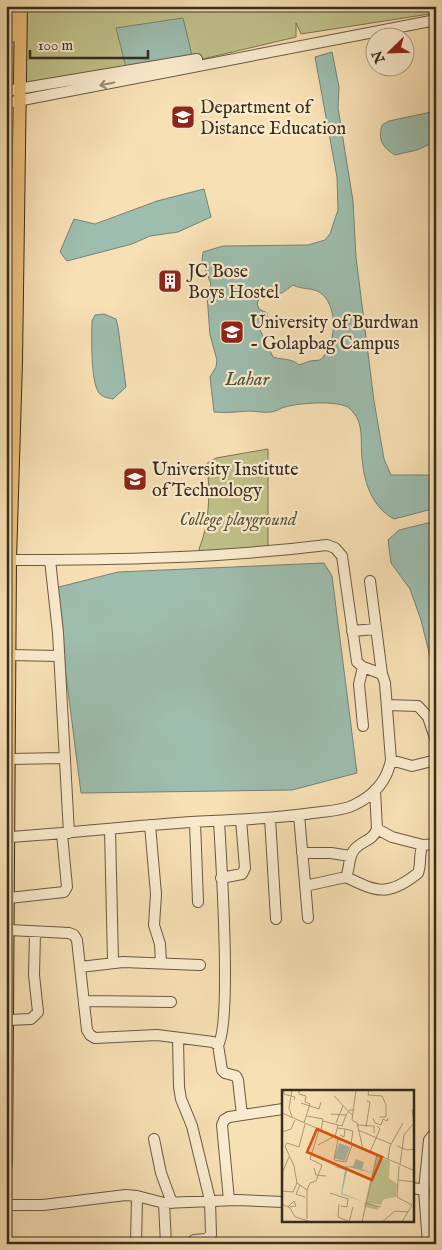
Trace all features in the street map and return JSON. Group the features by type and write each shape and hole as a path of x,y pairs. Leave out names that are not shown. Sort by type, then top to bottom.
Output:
{"main road":[{"path":"6,388 10,363 16,96 11,6"},
{"path":"6,1164 10,898 8,871 10,837 10,363 8,218 20,6"}],"street":[{"path":"16,96 264,51 354,30 360,33 436,20"},
{"path":"10,560 147,560 268,552 327,545 335,548 342,556 357,662 363,667 382,674"},
{"path":"10,898 64,892 67,887 64,758 50,560"},
{"path":"10,837 299,815 353,806 368,798 389,771 391,760 385,683 382,674 370,581"},
{"path":"352,631 376,629"},
{"path":"10,655 58,656"},
{"path":"363,667 359,684 363,726"},
{"path":"387,705 418,706 424,710 433,726 436,741"},
{"path":"10,759 64,758"},
{"path":"391,760 412,766 436,760"},
{"path":"346,877 349,870 350,856 355,848 375,835 377,830 375,790"},
{"path":"299,815 308,918"},
{"path":"270,818 276,919"},
{"path":"221,878 242,874 245,868 241,820"},
{"path":"219,821 225,979 222,1034 218,1045 222,1070 225,1073 236,1076 238,1080 242,1115"},
{"path":"195,822 198,902"},
{"path":"150,825 156,894 154,925 160,944 161,963"},
{"path":"110,829 112,962"},
{"path":"377,830 392,837 423,845 436,844"},
{"path":"305,886 346,877 373,890 388,889 418,873 420,850 423,845"},
{"path":"302,853 331,853 350,856"},
{"path":"9,930 74,935 77,940 87,1030 90,1036 96,1038 157,1035 213,1042 218,1045"},
{"path":"8,1020 31,1018 38,1012 34,975 35,932"},
{"path":"80,966 112,962 200,965"},
{"path":"84,1001 171,1002"},
{"path":"178,1039 181,1100 192,1126 210,1200 211,1235 206,1239 194,1240"},
{"path":"229,1200 222,1125 224,1120 229,1117 282,1109"},
{"path":"428,1244 419,1189 429,1140 432,1136 436,1136"},
{"path":"154,1139 168,1203 166,1244"},
{"path":"6,1205 43,1205 137,1196 168,1203 210,1200 282,1202"},
{"path":"136,1244 137,1196"}],"green space":[{"path":"24,6 436,6 436,13 301,34 296,23 296,37 29,100 21,95"},
{"name":"College playground","path":"268,449 268,552 201,552 199,549 203,539 208,507 207,463 216,458"}],"water":[{"path":"183,18 194,64 128,75 116,28"},
{"name":"Lahar","path":"332,52 339,87 338,108 353,201 356,257 374,401 384,459 391,475 436,475 436,508 394,519 380,508 370,493 363,467 360,425 354,413 344,405 308,403 271,412 214,412 210,377 216,367 217,360 210,335 207,295 211,284 202,261 203,252 223,246 308,245 325,240 330,234 338,210 337,177 315,57","holes":["293,285 315,290 322,294 331,309 333,318 332,337 325,354 320,360 299,365 290,360 273,357 260,330 268,318 267,313 259,309 257,304 260,296 266,292 282,293"]},
{"path":"436,111 436,145 430,144 417,150 395,155 382,143 382,125 389,121"},
{"path":"204,189 211,217 178,232 150,236 132,244 67,261 60,252 74,219 95,224 157,201"},
{"path":"104,314 116,319 126,387 113,399 99,393 94,378 92,321 95,315"},
{"path":"436,521 436,681 421,620 410,589 391,563 388,540 399,530"},
{"path":"324,563 332,576 357,773 292,790 81,793 55,588 118,572"}],"place":[{"name":"Department of Distance Education","path":"183,117"},
{"name":"JC Bose Boys Hostel","path":"170,281"},
{"name":"University of Burdwan - Golapbag Campus","path":"232,332"},
{"name":"University Institute of Technology","path":"135,479"}]}
